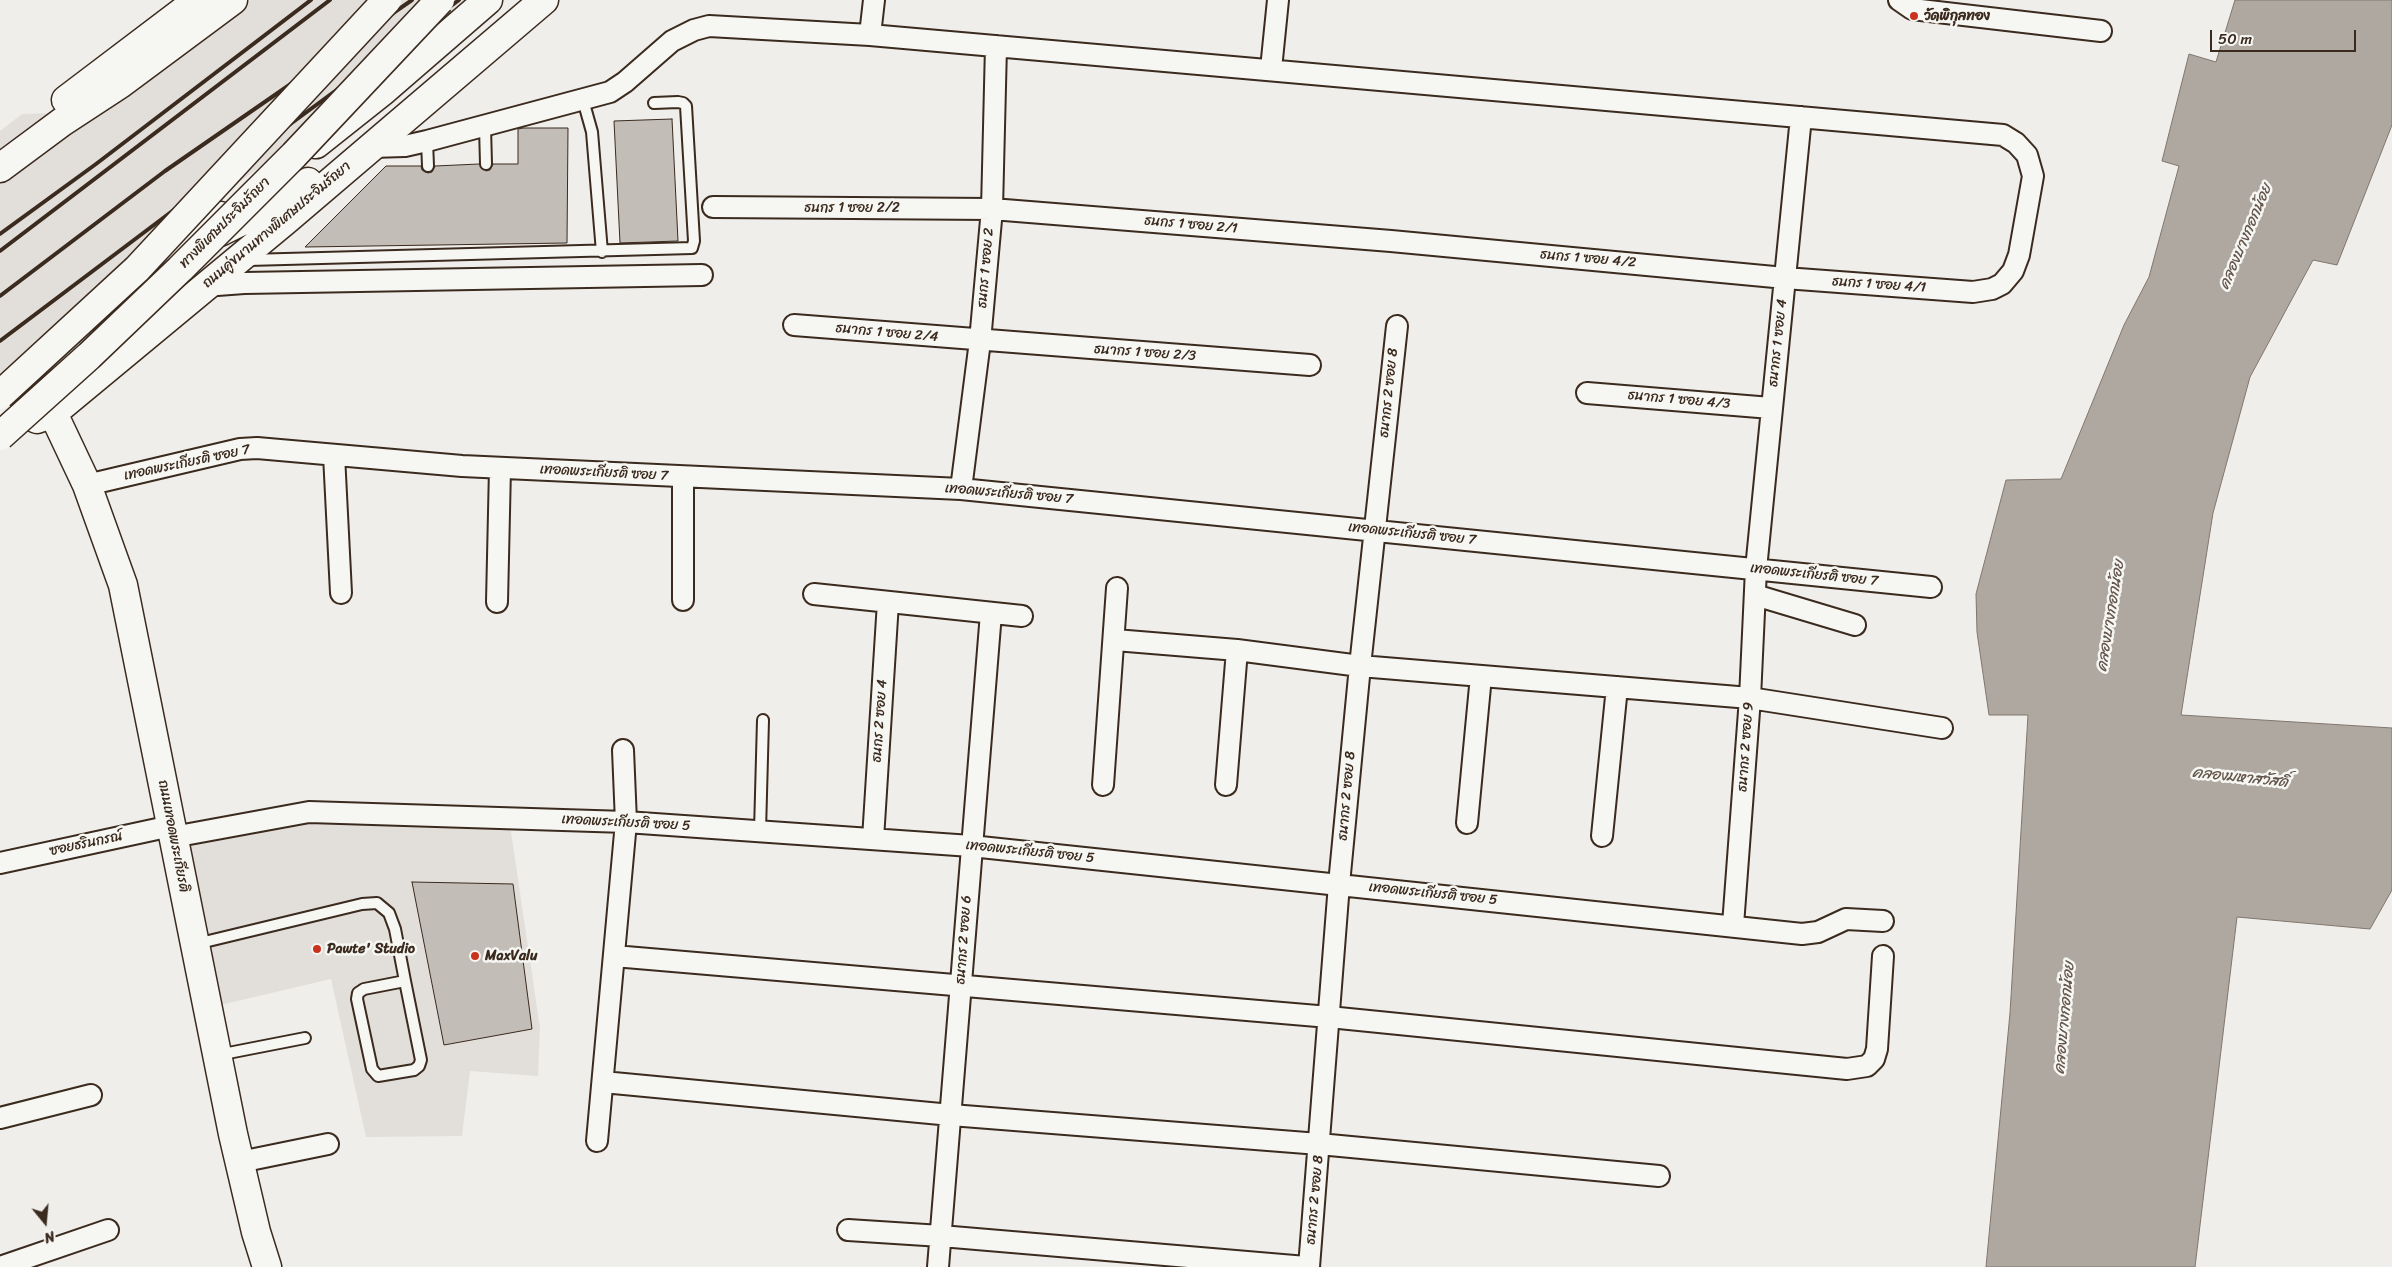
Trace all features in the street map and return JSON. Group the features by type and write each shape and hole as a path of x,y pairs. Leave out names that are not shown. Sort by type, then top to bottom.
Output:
{"main road":[{"path":"0,152 198,0"},
{"path":"0,168 62,122 120,84 233,0"},
{"path":"0,394 137,269 387,0"},
{"name":"ทางพิเศษประจิมรัถยา","path":"0,436 89,356 180,269 294,155 440,0"},
{"path":"0,402 110,304 354,113 488,0"},
{"path":"286,220 394,115 518,0"},
{"name":"ถนนคู่ขนานทางพิเศษประจิมรัถยา","path":"0,436 53,413 234,261 286,220 544,0"},
{"path":"169,256 227,229 293,193 323,172 394,115"},
{"name":"ถนนเทอดพระเกียรติ","path":"53,413 87,485 123,585 240,1162 267,1267"}],"street":[{"path":"870,35 874,0"},
{"path":"1272,69 1278,0"},
{"path":"1899,0 1912,8 2101,31"},
{"name":"ธนกร 1 ซอย 4/1","path":"371,147 405,146 427,141 610,92 625,82 672,41 694,30 709,26 870,35 2003,135 2016,143 2027,155 2033,176 2019,254 2012,271 2002,284 1992,289 1973,292 1785,278"},
{"name":"ธนกร 1 ซอย 2","path":"962,489 980,341 992,209 996,46"},
{"name":"ธนากร 1 ซอย 4","path":"1756,569 1800,117"},
{"name":"ธนกร 1 ซอย 2/2","path":"713,207 992,209"},
{"name":"ธนกร 1 ซอย 2/1","path":"992,209 1391,241"},
{"name":"ธนกร 1 ซอย 4/2","path":"1391,241 1785,278"},
{"path":"204,286 244,283 702,275"},
{"name":"ธนากร 1 ซอย 2/4","path":"794,325 980,341"},
{"name":"ธนากร 2 ซอย 8","path":"1308,1267 1339,884 1374,529 1397,326"},
{"name":"ธนากร 1 ซอย 2/3","path":"980,341 1310,365"},
{"name":"ธนากร 1 ซอย 4/3","path":"1587,393 1771,408"},
{"name":"เทอดพระเกียรติ ซอย 7","path":"87,485 240,449 500,468 962,489 1374,529 1931,587"},
{"path":"334,455 341,593"},
{"path":"497,602 500,468"},
{"path":"683,476 683,600"},
{"name":"ธนากร 2 ซอย 9","path":"1733,925 1750,698 1756,569"},
{"path":"1103,785 1118,588"},
{"path":"814,594 1022,616"},
{"path":"1755,595 1855,625"},
{"name":"ธนกร 2 ซอย 4","path":"873,839 888,602"},
{"name":"ธนากร 2 ซอย 6","path":"938,1267 991,613"},
{"path":"1115,640 1237,650 1360,666 1750,698 1942,728"},
{"path":"1226,786 1237,650"},
{"path":"1467,823 1481,676"},
{"path":"1602,836 1617,687"},
{"path":"597,1141 626,822 623,750"},
{"name":"เทอดพระเกียรติ ซอย 5","path":"172,831 309,812 626,822 971,846 1733,925 1802,934 1818,932 1846,919 1883,921"},
{"name":"ซอยธรินกรณ์","path":"0,863 172,831"},
{"path":"614,956 1328,1017 1847,1069 1866,1066 1874,1059 1878,1049 1882,956"},
{"path":"602,1082 951,1115 1319,1144 1659,1176"},
{"path":"0,1118 91,1095"},
{"path":"240,1162 328,1144"},
{"path":"0,1267 108,1230"},
{"path":"848,1230 1308,1267"}],"lane":[{"path":"584,100 592,132 602,252"},
{"path":"234,261 302,257 683,250 694,245 686,106 678,102 654,103"},
{"path":"485,127 486,164"},
{"path":"427,141 428,166"},
{"path":"760,831 763,720"},
{"path":"195,944 362,904 377,903 389,913 405,981 421,1060 420,1066 414,1070 378,1076 372,1069 357,1000 358,993 364,989 405,981"},
{"path":"218,1055 305,1038"}],"shaded area":[{"path":"251,0 477,0 364,89 186,222 0,389 0,131 22,114 106,111"},
{"path":"309,816 510,825 540,1028 538,1076 470,1071 462,1136 366,1137 331,979 216,1006 183,841"}],"water":[{"path":"2235,0 2392,0 2392,125 2337,265 2313,260 2250,377 2213,513 2181,715 2392,728 2392,890 2370,929 2237,917 2195,1267 1986,1267 2010,1013 2028,715 1989,715 1977,632 1976,594 2006,480 2061,479 2124,325 2149,277 2179,166 2162,161 2189,54 2216,62"}],"building":[{"path":"672,119 678,241 620,243 614,121"},
{"path":"568,128 567,243 305,247 386,166 421,166 422,170 428,173 432,172 435,166 479,164 486,171 490,170 493,164 518,164 518,129"},
{"name":"MaxValu","path":"412,882 513,884 532,1029 444,1045"}],"railway":[{"path":"0,234 96,164 311,0"},
{"path":"0,251 330,0"},
{"path":"0,296 165,171 412,0"},
{"path":"0,341 187,200 459,0"}],"place":[{"name":"วัดพิกุลทอง","path":"1914,16"},
{"name":"Pawte' Studio","path":"317,949"},
{"name":"MaxValu","path":"475,956"}],"water label":[{"name":"คลองบางกอกน้อย","path":"2246,237"},
{"name":"คลองบางกอกน้อย","path":"2111,616"},
{"name":"คลองมหาสวัสดิ์","path":"2240,778"},
{"name":"คลองบางกอกน้อย","path":"2065,1018"}]}
